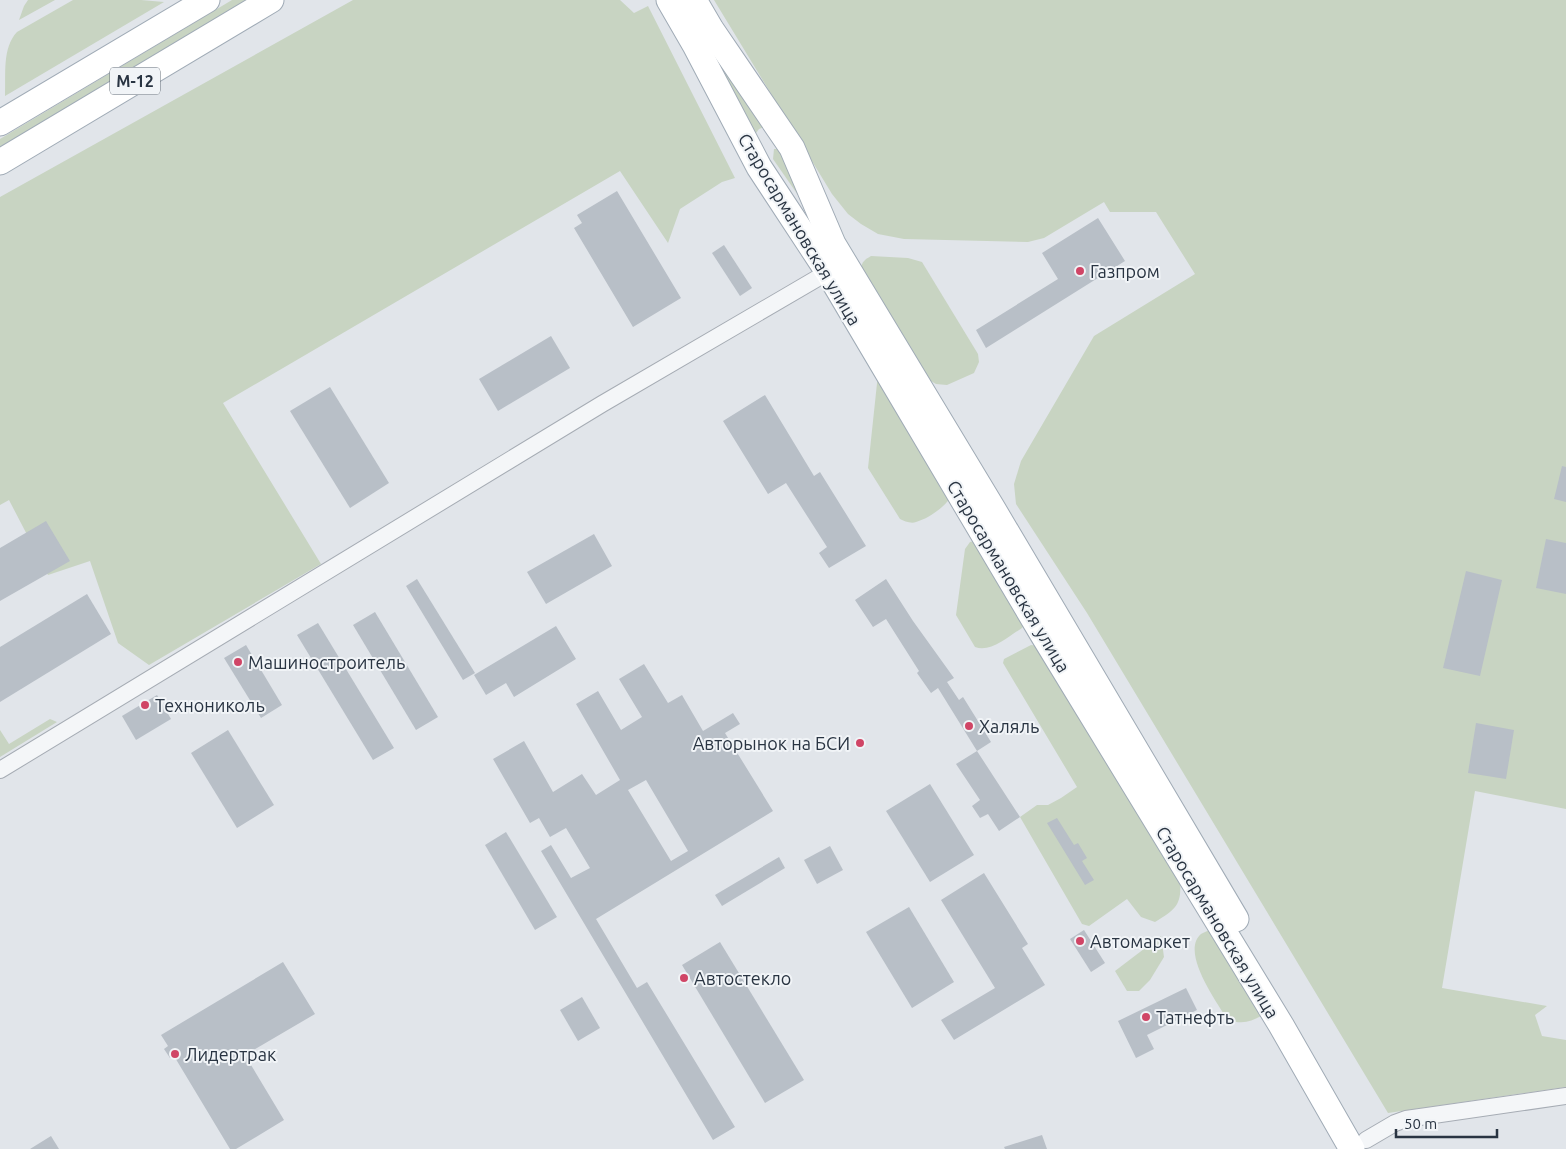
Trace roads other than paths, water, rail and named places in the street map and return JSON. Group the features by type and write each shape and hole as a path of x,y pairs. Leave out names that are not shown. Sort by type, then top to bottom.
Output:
{"main road":[{"name":"М-12","path":"0,123 207,0"},
{"name":"М-12","path":"0,162 271,0"},
{"name":"Старосармановская улица","path":"669,0 759,167 828,272 1043,635 1280,1025 1364,1146"},
{"name":"Старосармановская улица","path":"694,0 711,29 792,148 834,244 993,508 1364,1146"},
{"path":"759,167 760,155 767,145 773,143 792,148"}],"street":[{"path":"0,770 602,404 828,272"},
{"path":"1364,1146 1395,1123 1406,1119 1566,1096"}],"place":[{"name":"Газпром","path":"1080,271"},
{"name":"Машиностроитель","path":"238,662"},
{"name":"Технониколь","path":"145,705"},
{"name":"Халяль","path":"969,726"},
{"name":"Авторынок на БСИ","path":"860,743"},
{"name":"Автомаркет","path":"1080,941"},
{"name":"Автостекло","path":"684,978"},
{"name":"Татнефть","path":"1146,1017"},
{"name":"Лидертрак","path":"175,1054"}]}
